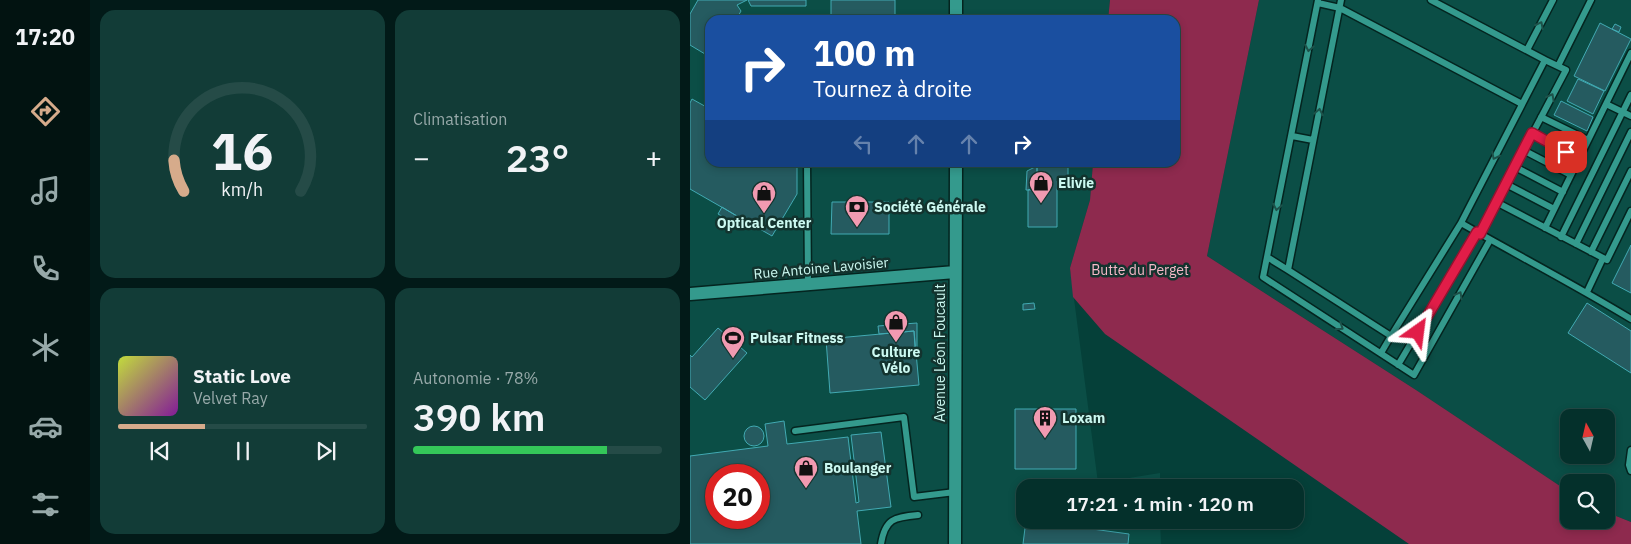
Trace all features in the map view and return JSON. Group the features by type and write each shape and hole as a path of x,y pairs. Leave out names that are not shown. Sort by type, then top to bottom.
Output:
{"street":[{"path":"956,0 956,15"},
{"name":"Avenue Léon Foucault","path":"955,544 956,167"},
{"name":"Rue Antoine Lavoisier","path":"690,294 955,272"}],"lane":[{"path":"1288,270 1341,0"},
{"path":"1398,365 1496,202 1566,70 1432,0"},
{"path":"1527,50 1552,0"},
{"path":"1558,66 1591,0"},
{"path":"1490,240 1414,375 1264,277 1318,2 1340,8 1522,104"},
{"path":"1546,228 1631,53"},
{"path":"1380,353 1460,223 1545,60"},
{"path":"1562,236 1631,95"},
{"path":"1606,104 1631,116"},
{"path":"1541,117 1588,140"},
{"path":"1576,244 1631,132"},
{"path":"1532,133 1579,159"},
{"path":"1292,136 1314,140"},
{"path":"1523,150 1571,175"},
{"path":"808,167 808,284"},
{"path":"1515,167 1563,192"},
{"path":"1591,252 1631,171"},
{"path":"1506,184 1554,210"},
{"path":"1496,202 1607,260 1631,211"},
{"path":"1460,223 1587,292 1631,319"},
{"path":"1267,257 1391,336"},
{"path":"1587,292 1603,258"},
{"path":"795,431 904,417 914,496 955,492"},
{"path":"1631,450 1629,464 1631,471"},
{"path":"881,544 887,524 895,518 918,514"}],"shaded area":[{"path":"690,0 1110,0 1108,15 705,15 705,167 1093,167 1090,200 1070,268 1097,479 1016,479 1016,529 1160,529 1161,544 690,544"},
{"path":"1259,0 1631,0 1631,522 1615,516 1615,474 1560,474 1560,486 1416,390 1207,256"},
{"path":"1160,473 1160,479 1123,479"}],"green space":[{"name":"Butte du Perget","path":"1110,0 1259,0 1207,256 1416,390 1560,486 1560,529 1615,529 1615,516 1631,522 1631,544 1409,544 1105,334 1073,297 1070,268 1090,200 1093,167 1180,167 1180,15 1108,15"}],"building":[{"path":"698,0 747,0 737,5 741,11 739,15 705,15 705,54 690,45 690,14"},
{"path":"748,0 806,0 806,6 751,6"},
{"path":"831,0 895,0 895,15 831,15"},
{"path":"1600,23 1631,39 1605,91 1574,76"},
{"path":"1615,24 1621,27 1619,32 1612,29"},
{"path":"1578,79 1604,91 1593,114 1567,101"},
{"path":"692,99 705,106 705,167 797,167 797,194 772,236 690,189 690,103"},
{"path":"1561,101 1593,117 1587,131 1554,115"},
{"path":"1037,167 1068,167 1068,181 1057,181 1057,227 1028,227 1028,190 1037,187"},
{"path":"1037,167 1037,187 1033,187 1033,190 1026,190 1027,171"},
{"path":"832,202 889,202 889,234 831,234"},
{"path":"722,207 740,218 736,224 718,214"},
{"path":"1631,245 1631,293 1612,283"},
{"path":"796,267 796,272 787,273 787,268"},
{"path":"1034,303 1035,309 1023,310 1023,304"},
{"path":"1587,303 1631,331 1631,373 1568,333"},
{"path":"917,323 917,348 915,348 914,331 879,334 878,326"},
{"path":"718,328 747,353 705,400 690,387 690,355 692,357"},
{"path":"914,331 919,385 830,393 826,339"},
{"name":"Loxam","path":"1015,409 1076,409 1076,469 1015,469"},
{"name":"Boulanger","path":"784,421 787,444 848,437 856,503 859,502 851,435 881,432 891,507 857,511 861,544 690,544 690,456 768,446 765,424"},
{"path":"754,426 761,429 764,436 761,443 754,446 747,443 744,436 747,429"},
{"path":"1025,529 1092,529 1129,534 1128,544 1023,544"}],"place":[{"name":"Elivie","path":"1041,204"},
{"name":"Optical Center","path":"764,214"},
{"name":"Société Générale","path":"857,228"},
{"name":"Culture Vélo","path":"896,343"},
{"name":"Pulsar Fitness","path":"733,359"},
{"name":"Loxam","path":"1045,439"},
{"name":"Boulanger","path":"806,489"}],"route":[{"path":"1418,332 1477,232 1480,234 1532,133 1566,152"}]}
